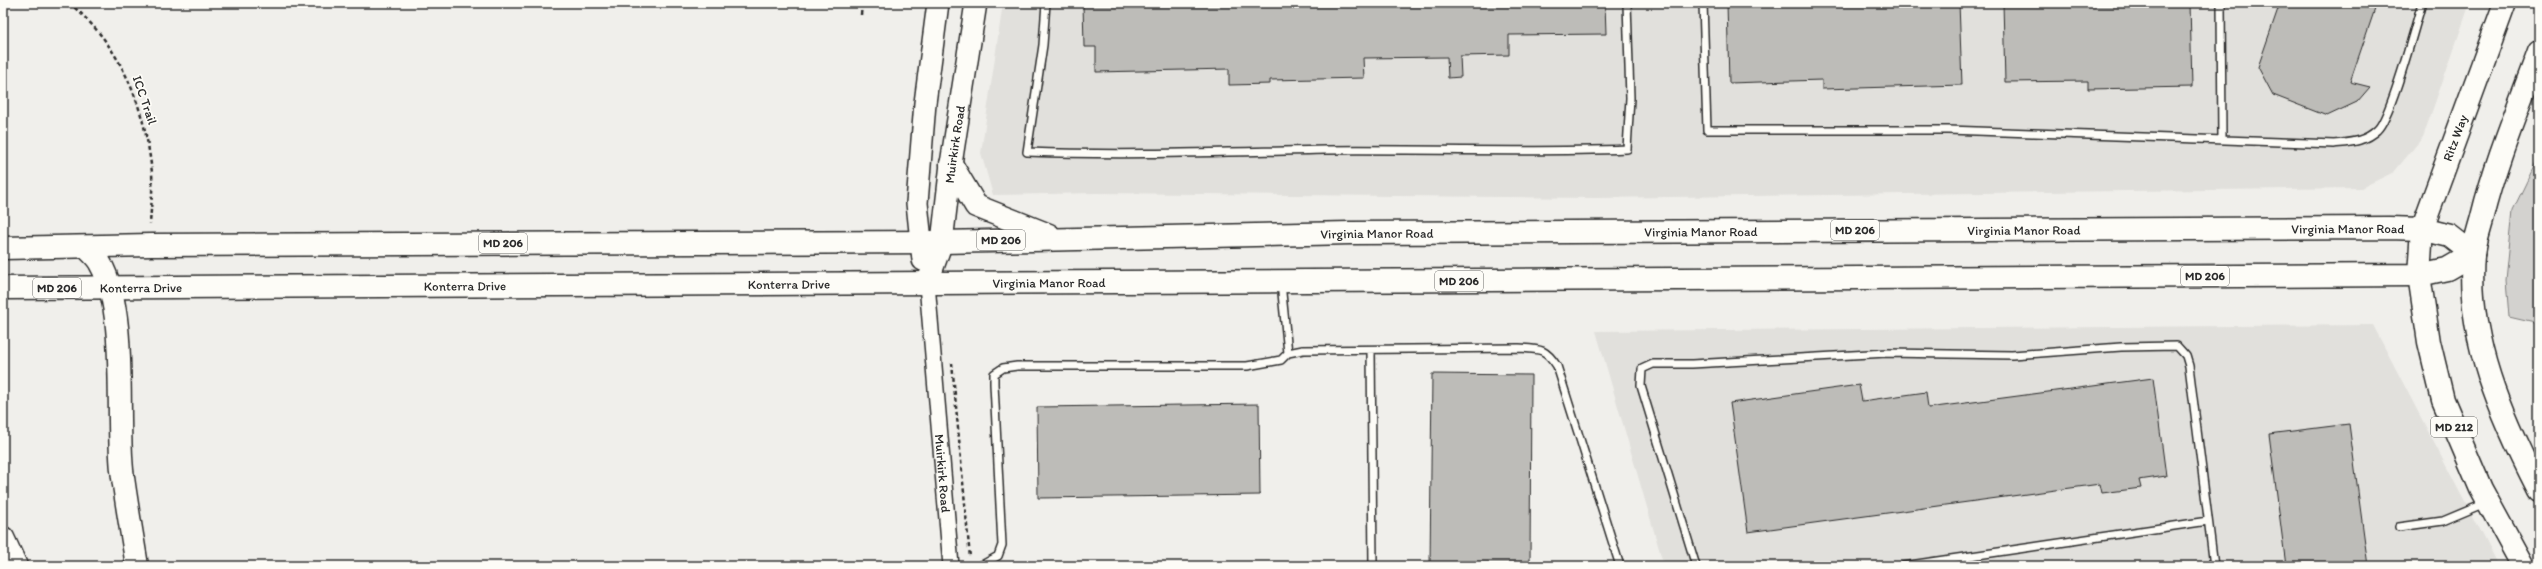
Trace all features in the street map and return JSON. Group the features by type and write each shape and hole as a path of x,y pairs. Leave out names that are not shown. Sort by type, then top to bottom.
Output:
{"main road":[{"name":"Muirkirk Road","path":"931,242 917,203 925,103 938,3"},
{"name":"Muirkirk Road","path":"926,284 931,242 951,164 976,3"},
{"name":"Ritz Way","path":"2419,275 2422,229 2505,3"},
{"path":"2539,51 2490,183 2473,254 2475,316 2483,355 2496,397 2519,451 2539,490"},
{"path":"951,164 976,206 1060,239"},
{"name":"Virginia Manor Road","path":"926,284 2419,275 2447,268 2473,254 2450,236 2422,229 1350,233 931,242"},
{"name":"MD 206","path":"3,248 931,242"},
{"path":"86,247 99,262 111,288 116,322 122,470 137,566"},
{"name":"MD 212","path":"2419,275 2429,342 2443,400 2488,502 2524,566"},
{"name":"Konterra Drive","path":"3,288 926,284"},
{"path":"3,538 16,566"}],"street":[{"name":"Muirkirk Road","path":"926,284 951,566"}],"lane":[{"path":"1046,3 1043,45 1027,152 1200,154 1326,150 1560,152 1627,149 1630,98 1627,3"},
{"path":"1703,3 1707,130 1948,130 2334,144 2364,140 2378,129 2389,106 2422,3"},
{"path":"2221,3 2222,139"},
{"path":"1281,282 1288,353"},
{"path":"1696,566 1640,386 1642,369 1653,364 1692,364 1887,353 2012,355 2121,347 2177,346 2186,356 2189,366 2214,566"},
{"path":"980,566 992,564 998,556 1002,545 994,374 1003,368 1017,366 1247,366 1281,360 1288,353 1303,350 1519,348 1540,349 1548,352 1557,366 1620,566"},
{"path":"1371,350 1373,566"},
{"path":"2399,527 2443,521 2488,502"},
{"path":"1903,566 2208,520"}],"path":[{"name":"ICC Trail","path":"69,3 102,36 119,59 144,120 152,174 150,224"},
{"path":"861,15 862,3"},
{"path":"952,363 969,548"}],"shaded area":[{"path":"1003,3 2470,3 2423,137 2394,172 2361,188 1595,198 1096,193 993,195 981,153"},
{"path":"2539,156 2539,324 2509,317 2506,280 2513,210"},
{"path":"2373,325 2498,566 1664,566 1596,331"}],"building":[{"path":"1083,3 1605,3 1606,34 1509,35 1509,55 1460,56 1461,77 1448,78 1447,57 1363,58 1364,78 1270,80 1270,84 1229,85 1229,69 1096,72 1096,47 1084,47"},
{"path":"1727,3 1959,3 1962,85 1822,89 1822,80 1729,83"},
{"path":"2003,3 2190,3 2192,87 2088,89 2088,81 2005,82"},
{"path":"2280,3 2377,3 2350,82 2370,87 2357,102 2327,116 2273,95 2258,67"},
{"path":"1432,374 1531,375 1530,566 1430,566"},
{"path":"2153,378 2166,476 2139,480 2141,488 2102,493 2100,484 1748,532 1730,403 1859,385 1862,401 1926,392 1928,408"},
{"path":"1259,404 1260,495 1038,498 1037,407"},
{"path":"2349,424 2368,566 2286,566 2269,434"}]}
